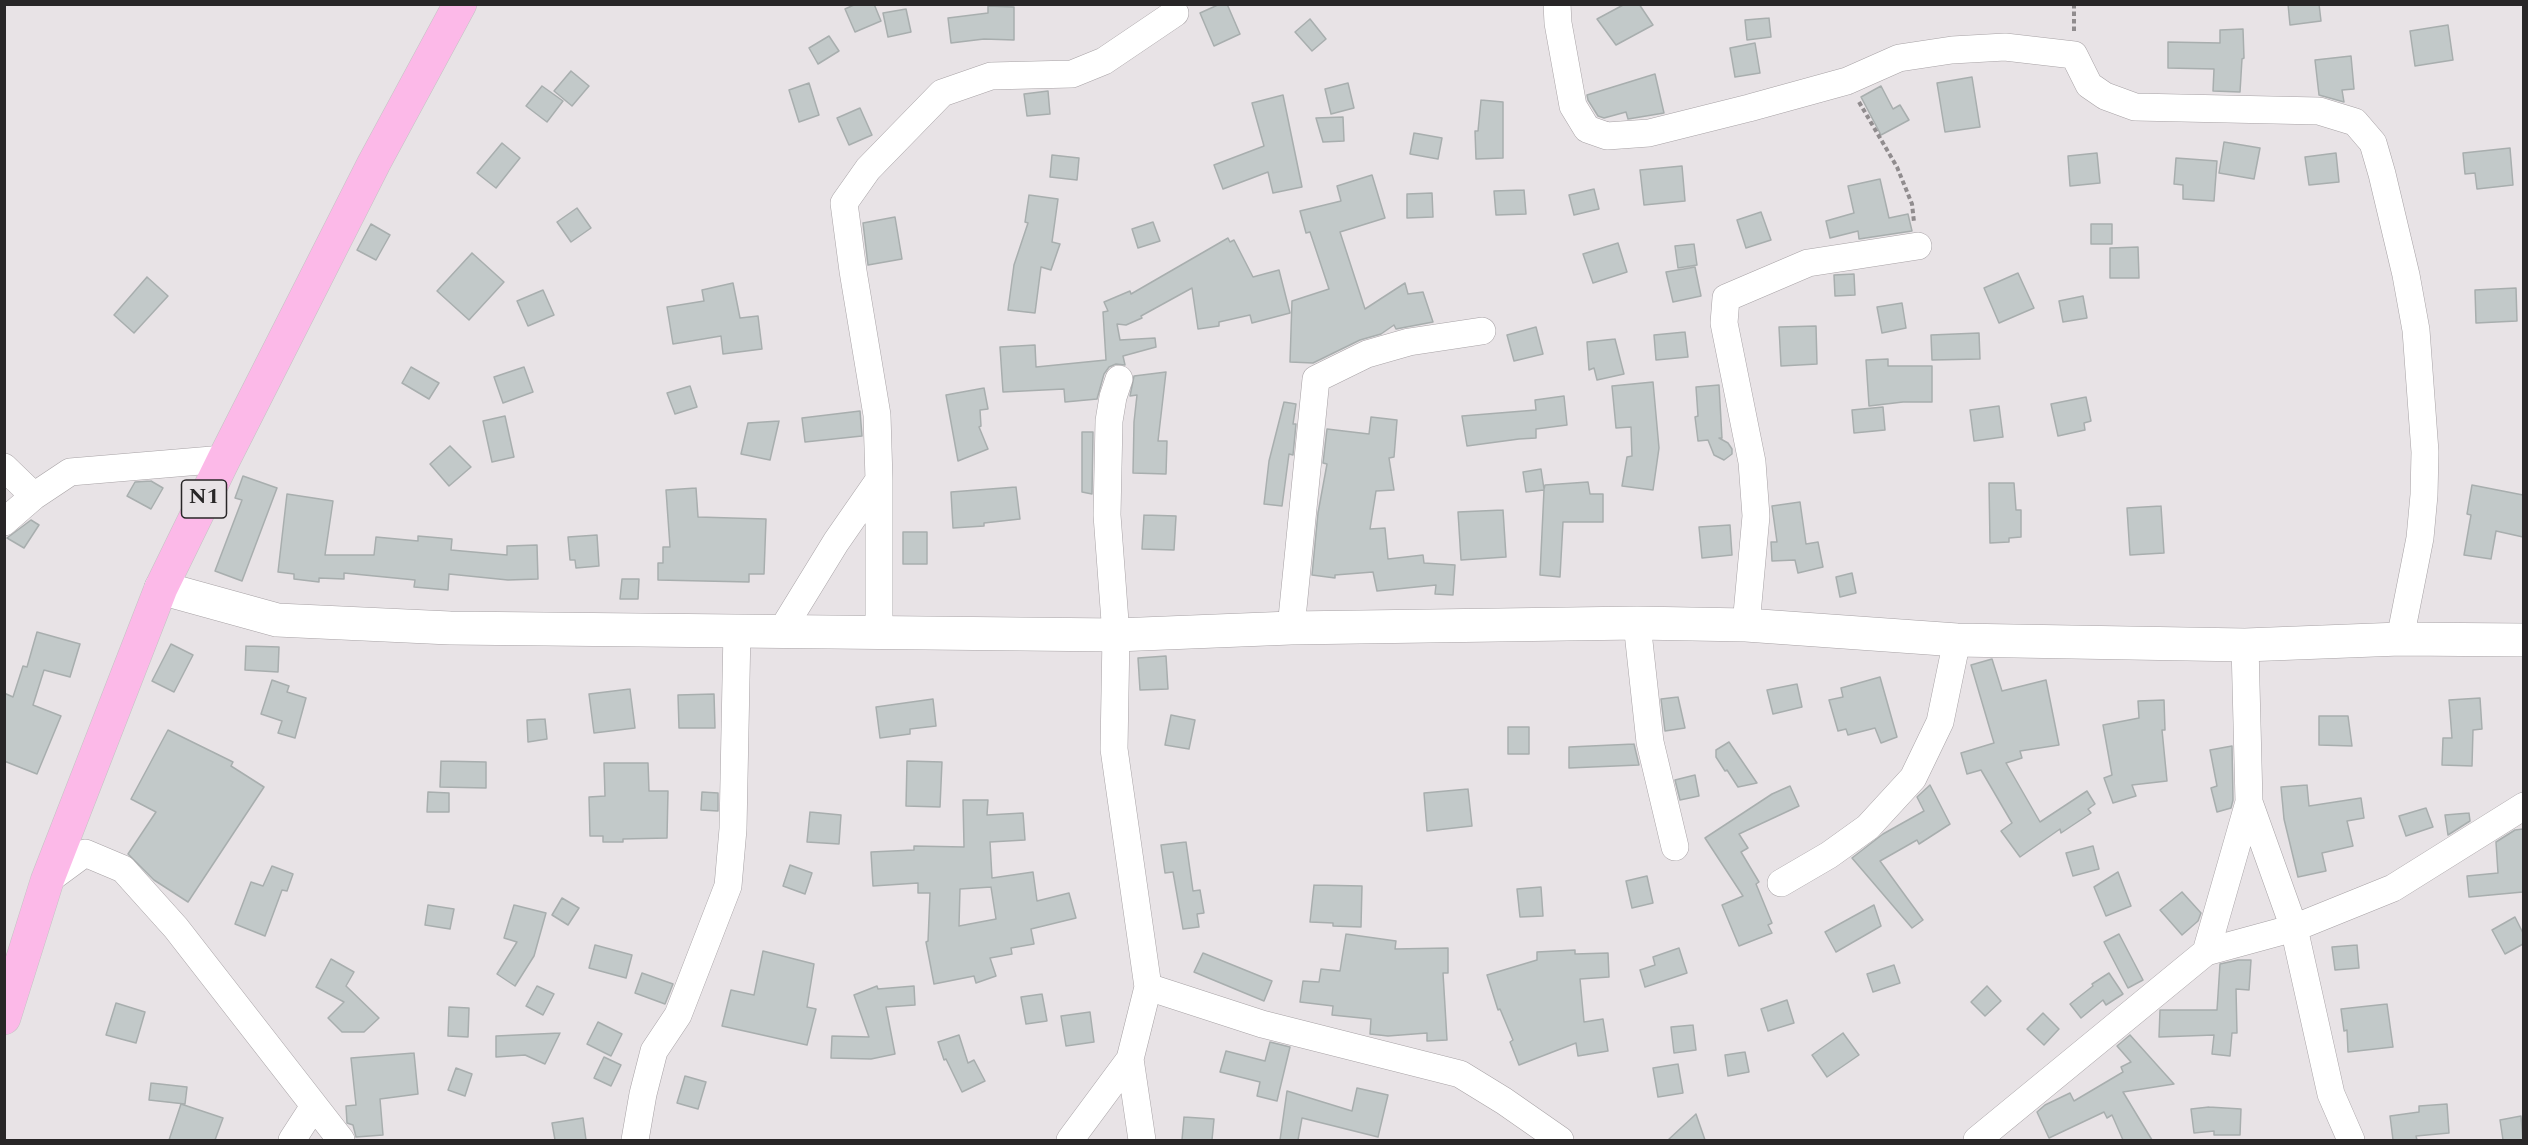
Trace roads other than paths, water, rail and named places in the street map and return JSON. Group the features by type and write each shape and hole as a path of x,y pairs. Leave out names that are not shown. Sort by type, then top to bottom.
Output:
{"highway":[{"name":"N1","path":"4,1018 47,880 161,588 374,163 460,4"}],"street":[{"path":"1557,4 1558,23 1573,106 1587,129 1607,136 1649,133 1847,81 1899,58 1952,50 2005,47 2074,55 2089,85 2105,96 2134,107 2319,111 2355,122 2373,143 2406,275 2416,330 2425,452 2424,495 2420,538 2400,639"},
{"path":"879,634 877,415 852,271 844,203 868,169 942,93 991,76 1072,74 1104,61 1175,13"},
{"path":"1746,625 1756,516 1752,462 1724,323 1726,298 1808,263 1918,246"},
{"path":"1291,628 1316,379 1367,354 1409,342 1482,331"},
{"path":"1119,379 1113,397 1110,421 1107,515 1116,635 1114,750 1148,987 1130,1059 1142,1140"},
{"path":"4,522 34,496 70,472 224,459"},
{"path":"4,467 34,496"},
{"path":"782,630 836,542 879,480"},
{"path":"161,588 277,620 450,628 1116,635 1291,628 1637,623 1746,625 1958,640 2245,645 2400,639 2523,640"},
{"path":"1637,623 1650,742 1675,847"},
{"path":"635,1140 654,1051 678,1015 728,886 733,829 737,630"},
{"path":"1781,883 1829,855 1868,827 1913,778 1940,722 1958,640"},
{"path":"2206,952 2249,802 2245,645"},
{"path":"2249,802 2294,928 2331,1094 2351,1140"},
{"path":"1977,1140 2206,952 2294,928 2393,888 2523,806"},
{"path":"47,880 85,853 123,868 176,928 341,1140"},
{"path":"1148,987 1262,1024 1460,1074 1560,1140"},
{"path":"1070,1140 1130,1059"},
{"path":"292,1140 314,1106"}]}
